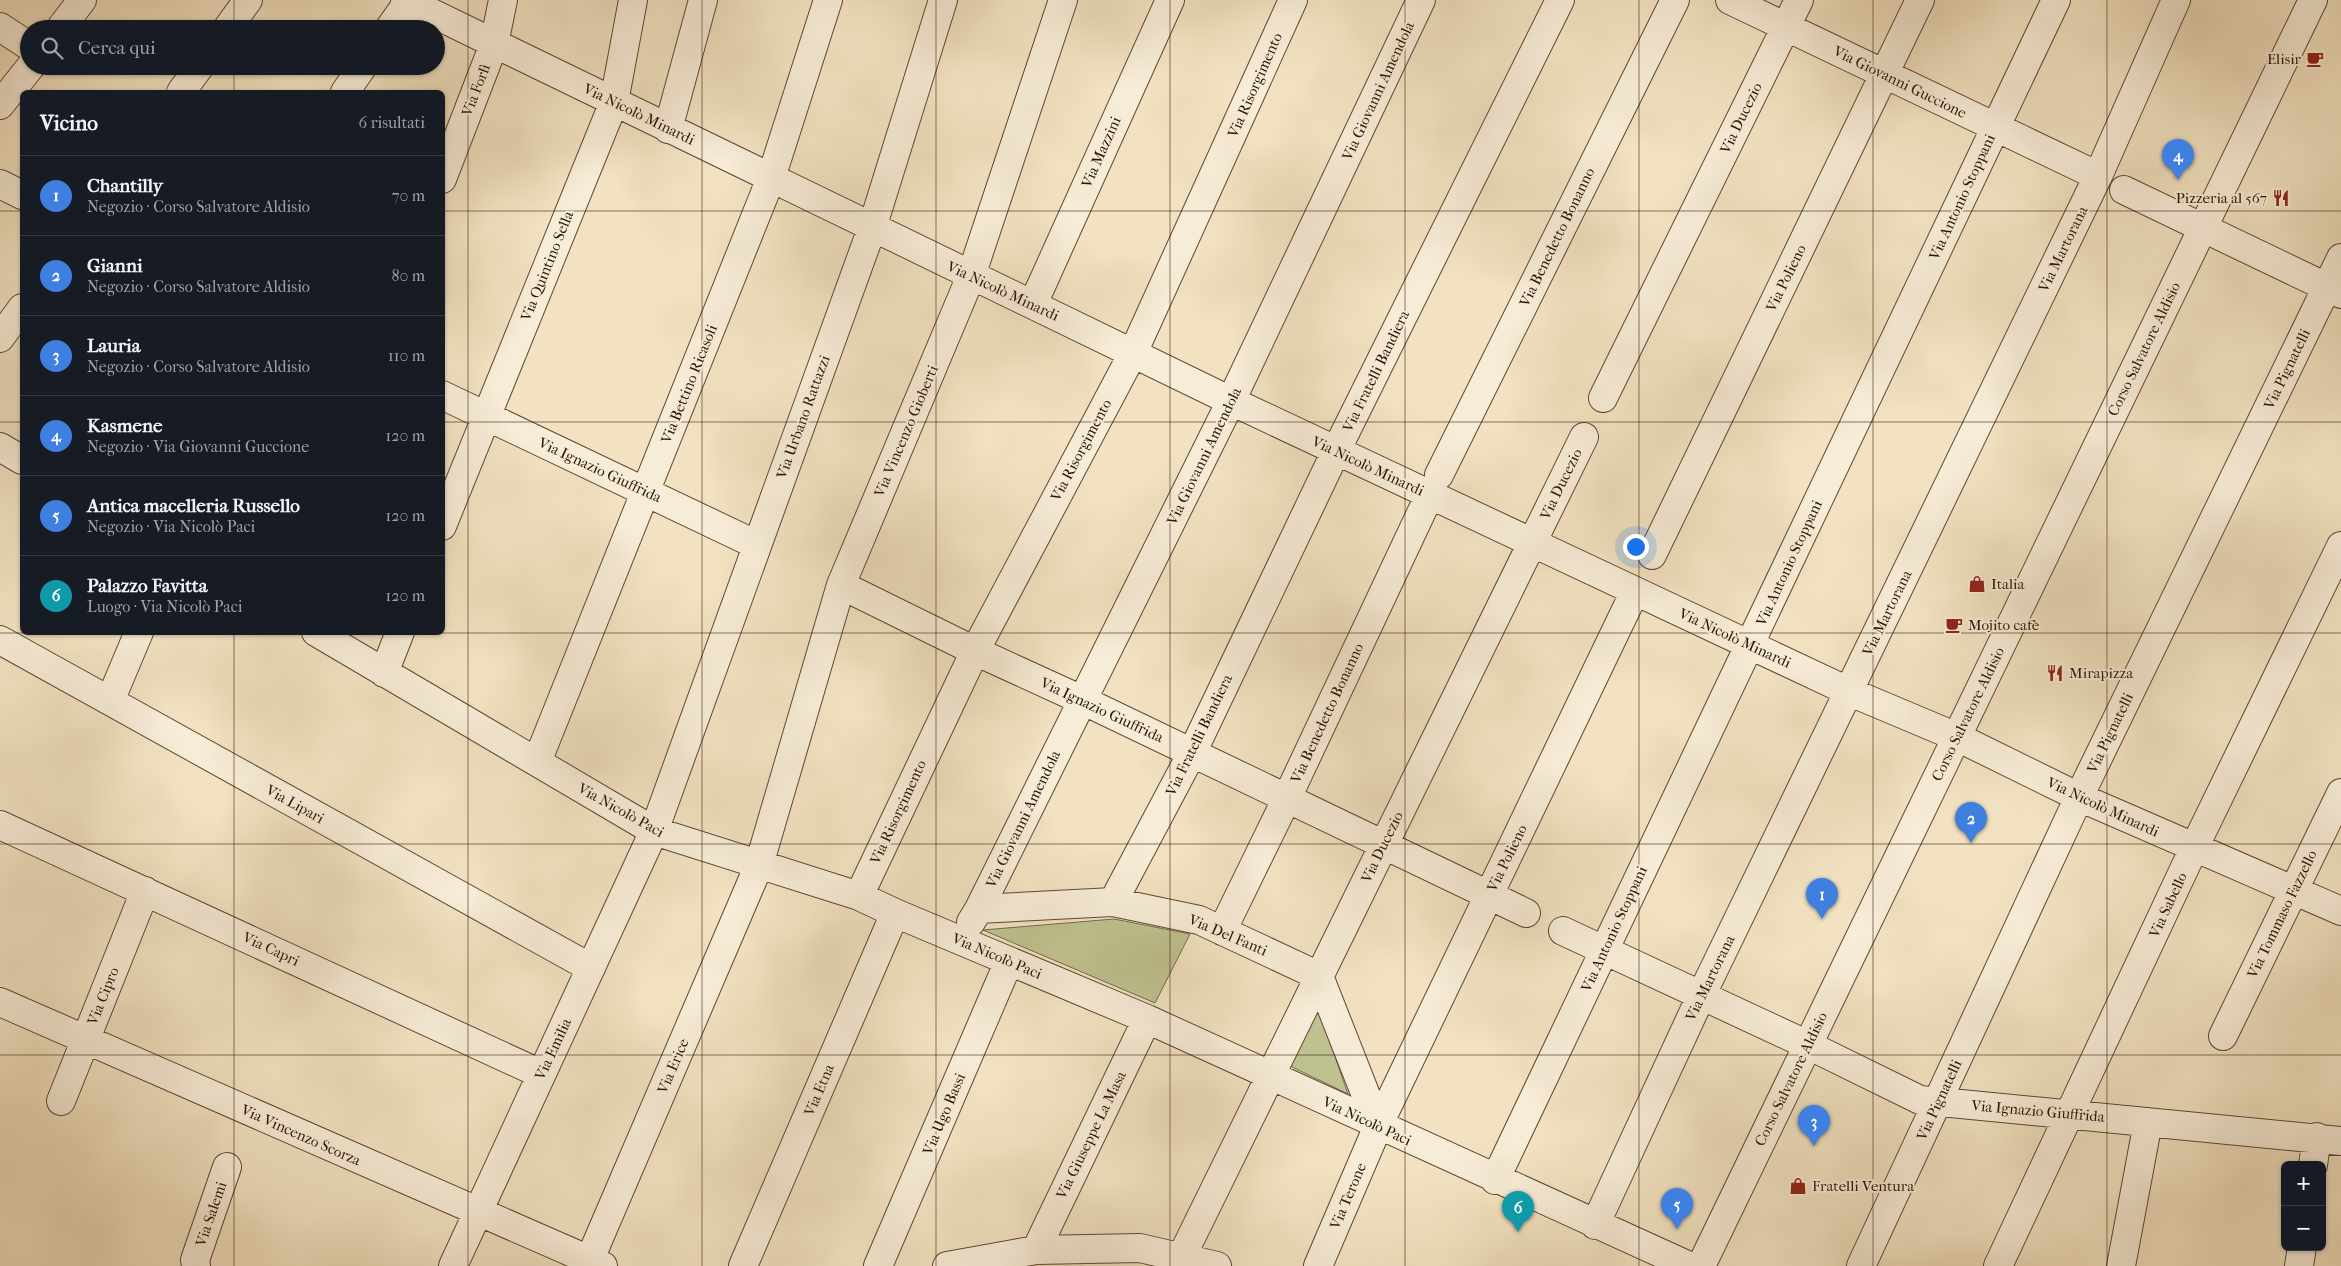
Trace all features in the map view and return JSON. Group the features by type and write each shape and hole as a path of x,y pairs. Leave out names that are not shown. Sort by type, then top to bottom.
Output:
{"street":[{"path":"67,20 82,0"},
{"path":"234,20 248,0"},
{"name":"Via Forlì","path":"445,171 494,44 503,0"},
{"name":"Via Quintino Sella","path":"445,518 614,102 633,0"},
{"path":"668,128 703,0"},
{"name":"Via Bettino Ricasoli","path":"537,762 771,178 828,0"},
{"name":"Via Urbano Rattazzi","path":"654,831 872,228 943,0"},
{"name":"Via Vincenzo Gioberti","path":"760,865 841,584 971,276 1062,0"},
{"name":"Via Mazzini","path":"1033,304 1170,0"},
{"name":"Via Risorgimento","path":"859,896 975,651 1133,352 1293,0"},
{"name":"Via Giovanni Amendola","path":"979,909 1231,402 1421,0"},
{"name":"Via Fratelli Bandiera","path":"1113,902 1192,752 1336,451 1560,0"},
{"name":"Via Benedetto Bonanno","path":"1222,931 1288,798 1434,485 1675,0"},
{"name":"Via Giovanni Guccione","path":"1730,0 2098,176"},
{"name":"Via Ducezio","path":"1603,398 1799,0"},
{"name":"Via Polieno","path":"1652,555 1920,0"},
{"name":"Via Antonio Stoppani","path":"1495,1180 2056,0"},
{"name":"Via Martorana","path":"1595,1225 1701,996 1850,692 2098,176 2176,0"},
{"name":"Corso Salvatore Aldisio","path":"1701,1266 2313,0"},
{"path":"395,20 407,1"},
{"name":"Via Nicolò Minardi","path":"407,1 971,276 1133,352 1231,402 1336,451 1434,485 1532,543 1850,692 1957,737 2079,797 2293,892 2341,911"},
{"path":"0,27 20,40"},
{"path":"0,105 24,75"},
{"path":"182,90 193,75"},
{"path":"346,90 357,75"},
{"path":"0,184 20,194"},
{"path":"2124,190 2334,290"},
{"name":"Via Pignatelli","path":"1860,1266 1939,1102 2079,797 2334,290 2341,258"},
{"path":"0,338 20,311"},
{"name":"Via Ignazio Giuffrida","path":"445,396 757,545"},
{"name":"Via Ducezio","path":"1181,1258 1584,436"},
{"path":"0,447 20,459"},
{"name":"Via Sabello","path":"1998,1266 2194,848 2341,546"},
{"name":"Via Ignazio Giuffrida","path":"841,584 975,651 1192,752 1526,913"},
{"name":"Via Polieno","path":"1378,1126 1635,591"},
{"path":"110,701 138,635"},
{"name":"Via Nicolò Paci","path":"321,635 654,831 859,896 1147,1020 1495,1180 1689,1266"},
{"path":"384,673 399,635"},
{"name":"Via Lipari","path":"0,640 591,968"},
{"name":"Via Tommaso Fazzello","path":"2222,1036 2341,793"},
{"name":"Via Capri","path":"0,824 542,1074"},
{"name":"Via Emilia","path":"453,1266 654,831"},
{"name":"Via Erice","path":"593,1264 760,865"},
{"name":"Via Cipro","path":"61,1101 145,891"},
{"name":"Via Del Fanti","path":"979,909 1113,902 1199,920 1319,976"},
{"path":"961,941 979,909"},
{"name":"Via Etna","path":"743,1266 895,913"},
{"name":"Via Ignazio Giuffrida","path":"1563,931 1808,1045 1920,1100 2329,1139"},
{"name":"Via Ugo Bassi","path":"878,1266 1009,961"},
{"path":"1319,976 1378,1126"},
{"name":"Via Vincenzo Scorza","path":"0,1002 593,1264"},
{"name":"Via Giuseppe La Masa","path":"1036,1250 1147,1020"},
{"path":"2121,1266 2148,1122"},
{"name":"Via Terone","path":"1318,1266 1378,1126"},
{"path":"2315,1161 2329,1139"},
{"name":"Via Salemi","path":"200,1264 227,1167"},
{"path":"947,1266 1036,1250 1140,1248 1217,1266"},
{"path":"2299,1266 2301,1251"}],"green space":[{"path":"1114,919 1190,934 1155,1003 983,930"},
{"path":"1318,1008 1348,1094 1290,1066"}],"place":[{"name":"Elisir","path":"2315,59"},
{"name":"Kasmene","path":"2178,180"},
{"name":"Pizzeria al 567","path":"2281,198"},
{"name":"Italia","path":"1977,584"},
{"name":"Mojito cafè","path":"1954,625"},
{"name":"Mirapizza","path":"2055,673"},
{"name":"Gianni","path":"1971,843"},
{"name":"Chantilly","path":"1822,919"},
{"name":"Lauria","path":"1814,1146"},
{"name":"Fratelli Ventura","path":"1798,1186"},
{"name":"Antica macelleria Russello","path":"1677,1229"},
{"name":"Palazzo Favitta","path":"1518,1232"}]}
